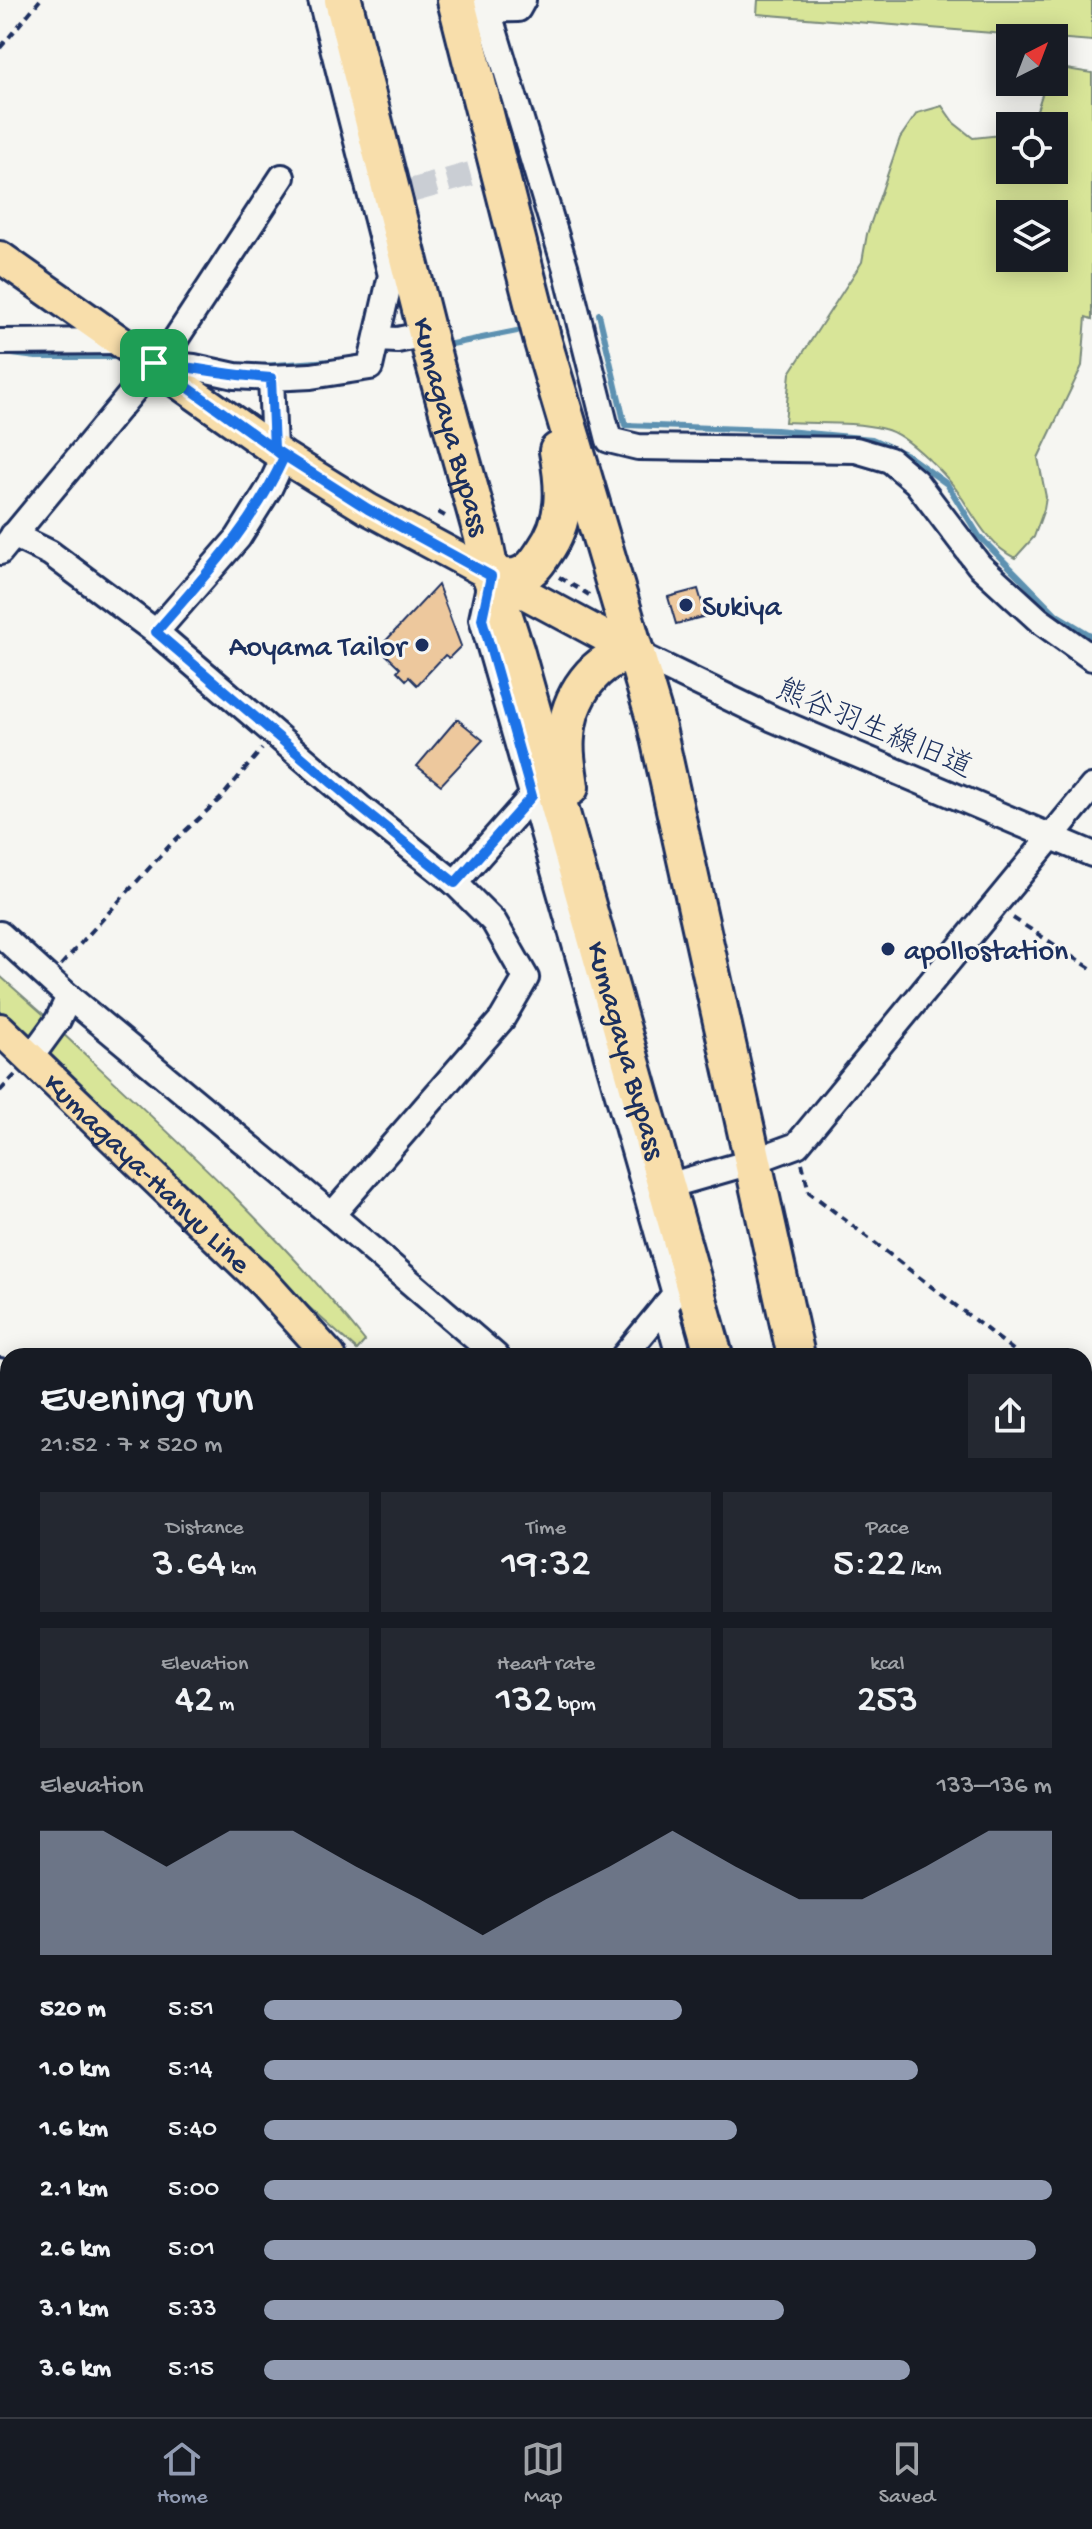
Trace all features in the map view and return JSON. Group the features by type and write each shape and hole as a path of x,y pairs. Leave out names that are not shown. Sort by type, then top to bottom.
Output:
{"highway":[{"name":"Kumagaya Bypass","path":"343,0 491,576 515,650 712,1348"},
{"path":"472,5 543,342 655,719 794,1348"},
{"path":"491,576 515,577 529,571 556,535 562,517 564,484 543,342"},
{"path":"583,892 565,755 570,713 576,697 596,670 613,657 636,653"}],"main road":[{"path":"0,257 123,341 163,353 279,453 368,509 636,653"},
{"name":"Kumagaya-Hanyu Line","path":"0,1029 264,1283"},
{"path":"264,1283 323,1348"},
{"path":"264,1283 344,1348"}],"street":[{"path":"163,353 194,367 235,376 311,376 370,367 391,275 321,0"},
{"path":"523,0 518,9 472,5 566,269 609,440 638,447 856,450 890,460 916,482 979,565 1039,620 1092,658"},
{"path":"282,177 163,353 7,543 50,553 156,632 274,735 455,883 494,922 526,978 502,1019 332,1215"},
{"path":"377,339 397,340 427,334"},
{"path":"0,342 123,341"},
{"path":"156,632 238,538 270,487 279,453 271,378"},
{"path":"491,576 482,619 675,1294 631,1348"},
{"name":"熊谷羽生線旧道","path":"636,653 773,719 1092,854"},
{"path":"664,1187 797,1145 1092,787"},
{"path":"455,883 532,796"},
{"path":"0,934 69,997 487,1348"},
{"path":"31,1057 58,1020 69,997"},
{"path":"665,1306 677,1348"}],"path":[{"path":"0,48 40,0"},
{"path":"558,577 592,596"},
{"path":"50,979 172,843 220,799 274,735"},
{"path":"994,906 1092,969"},
{"path":"797,1145 809,1192 1011,1348"}],"green space":[{"path":"758,0 1092,0 1092,41 1068,39 1068,24 996,24 996,33 757,14"},
{"path":"1068,69 1092,73 1092,319 1086,317 1082,366 1038,458 1046,497 1044,509 1034,537 1015,558 991,540 956,489 904,439 884,429 860,425 785,422 790,373 862,262 867,234 900,138 917,113 942,106 954,123 973,138 996,136 996,184 1068,184 1068,112 1036,112 1042,96 1068,96"},
{"path":"0,976 51,1021 30,1042 0,1011"},
{"path":"60,1031 140,1105 294,1259 365,1341 359,1348 355,1348 273,1275 44,1054"}],"building":[{"path":"438,585 461,646 449,658 445,655 417,685 409,677 406,680 397,671 400,668 379,648"},
{"path":"698,589 706,616 676,624 668,597"},
{"path":"457,719 483,740 441,785 417,766"}],"waterway":[{"path":"599,314 625,425 776,430 872,439 907,455 947,484 979,536 1057,615 1092,636"},
{"path":"447,345 517,331"},
{"path":"4,353 36,357 124,357"},
{"path":"262,366 331,361"}],"tunnel":[{"path":"378,200 532,157"}],"place":[{"name":"Sukiya","path":"686,605"},
{"name":"Aoyama Tailor","path":"422,645"},
{"name":"apollostation","path":"888,949"}],"route":[{"path":"154,363 235,376 271,378 274,449 368,509 491,576 482,619 532,796 455,883 274,735 156,632 238,538 270,487 284,457 154,363"}]}
